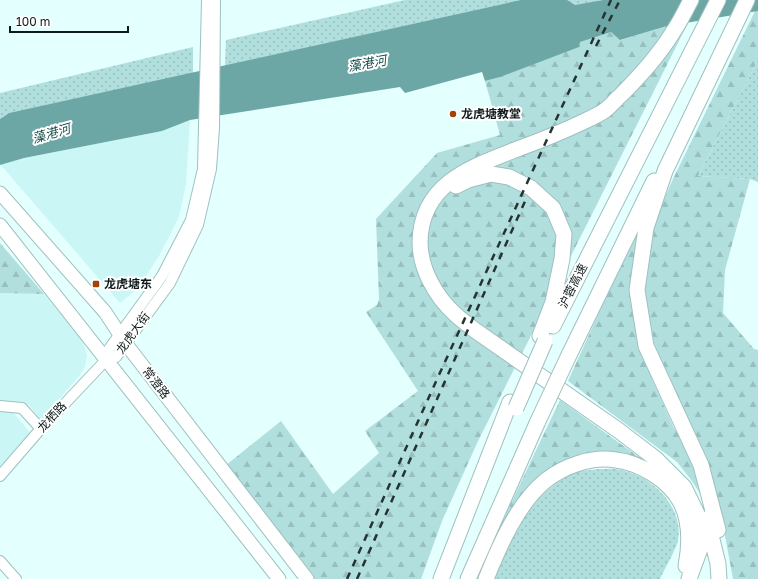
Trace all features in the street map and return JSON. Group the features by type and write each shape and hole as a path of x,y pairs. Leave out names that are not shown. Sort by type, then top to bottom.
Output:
{"highway":[{"path":"689,579 700,549 702,534 699,518 684,488 656,459 618,430 454,314 441,299 428,276 421,254 420,230 423,218 430,204 450,180 478,164 559,134 603,112 640,76 673,33 691,0"},
{"name":"沪蓉高速","path":"441,579 513,405 543,339 718,0"},
{"path":"720,579 722,565 719,533 701,464 646,346 638,290 646,228 665,171 746,0"},
{"path":"468,579 569,355 691,105 730,33"},
{"path":"543,339 562,259 564,234 553,208 531,188 508,177 492,174 468,180 454,188 443,198 434,212 429,226 427,244 430,260 436,276 444,289 457,306 621,424 677,468 698,496 706,517 718,564 720,579"},
{"path":"486,579 496,554 522,506 544,482 570,466 584,462 615,459 656,475 666,484 680,501 687,520 688,530 689,551 684,579"}],"main road":[{"name":"常澄路","path":"0,193 105,312 123,340 307,579"},
{"name":"常澄路","path":"0,225 279,579"}],"street":[{"path":"207,0 211,56"},
{"path":"211,56 215,0"},
{"name":"龙虎大街","path":"106,360 116,357 123,340 170,283 198,225 211,169 209,128 211,56"},
{"name":"龙栖路","path":"0,476 41,429 106,360"},
{"path":"0,406 22,408 41,429"},
{"path":"2,567 16,579"}],"shaded area":[{"path":"190,120 186,184 179,217 159,256 138,288 120,303 0,164 162,131"},
{"path":"0,293 44,294 81,338 85,348 87,356 85,367 41,420 29,405 0,402"},
{"path":"0,410 13,412 31,434 0,469"}],"green space":[{"path":"405,0 603,0 521,16 518,1 225,66 226,40"},
{"path":"755,11 758,11 758,60 698,176 750,179 725,270 723,313 754,349 758,350 758,579 733,579 719,503 704,456 654,344 650,330 644,290 652,227 672,181"},
{"path":"688,23 478,441 442,521 421,579 314,579 225,466 281,421 333,494 379,453 365,431 418,391 366,312 377,305 379,299 376,219 437,153 500,135 485,81 521,68 579,42 599,35 611,32 621,40 667,26"},
{"path":"193,47 193,73 9,113 0,119 0,93"},
{"path":"758,60 758,182 750,179 698,176"},
{"path":"635,233 638,236 640,340 652,379 674,428 687,449 703,493 701,495 677,462 568,381"},
{"path":"0,243 44,294 0,293"},
{"path":"560,400 647,463 622,457 556,468 484,567 481,566"},
{"path":"599,469 618,469 632,473 654,486 671,504 679,527 678,540 660,579 492,579 515,532 534,504 545,492 575,473"}],"water":[{"name":"藻港河","path":"521,0 567,0 575,5 603,0 758,0 758,11 667,26 620,40 611,32 580,42 579,47 500,77 485,81 482,72 405,93 400,87 190,120 162,131 24,158 0,165 0,119 9,113"}],"railway":[{"path":"347,579 611,0"},
{"path":"596,46 620,0"},
{"path":"357,579 526,199"}],"place":[{"name":"龙虎塘教堂","path":"453,114"},
{"name":"龙虎塘东","path":"96,284"}]}
